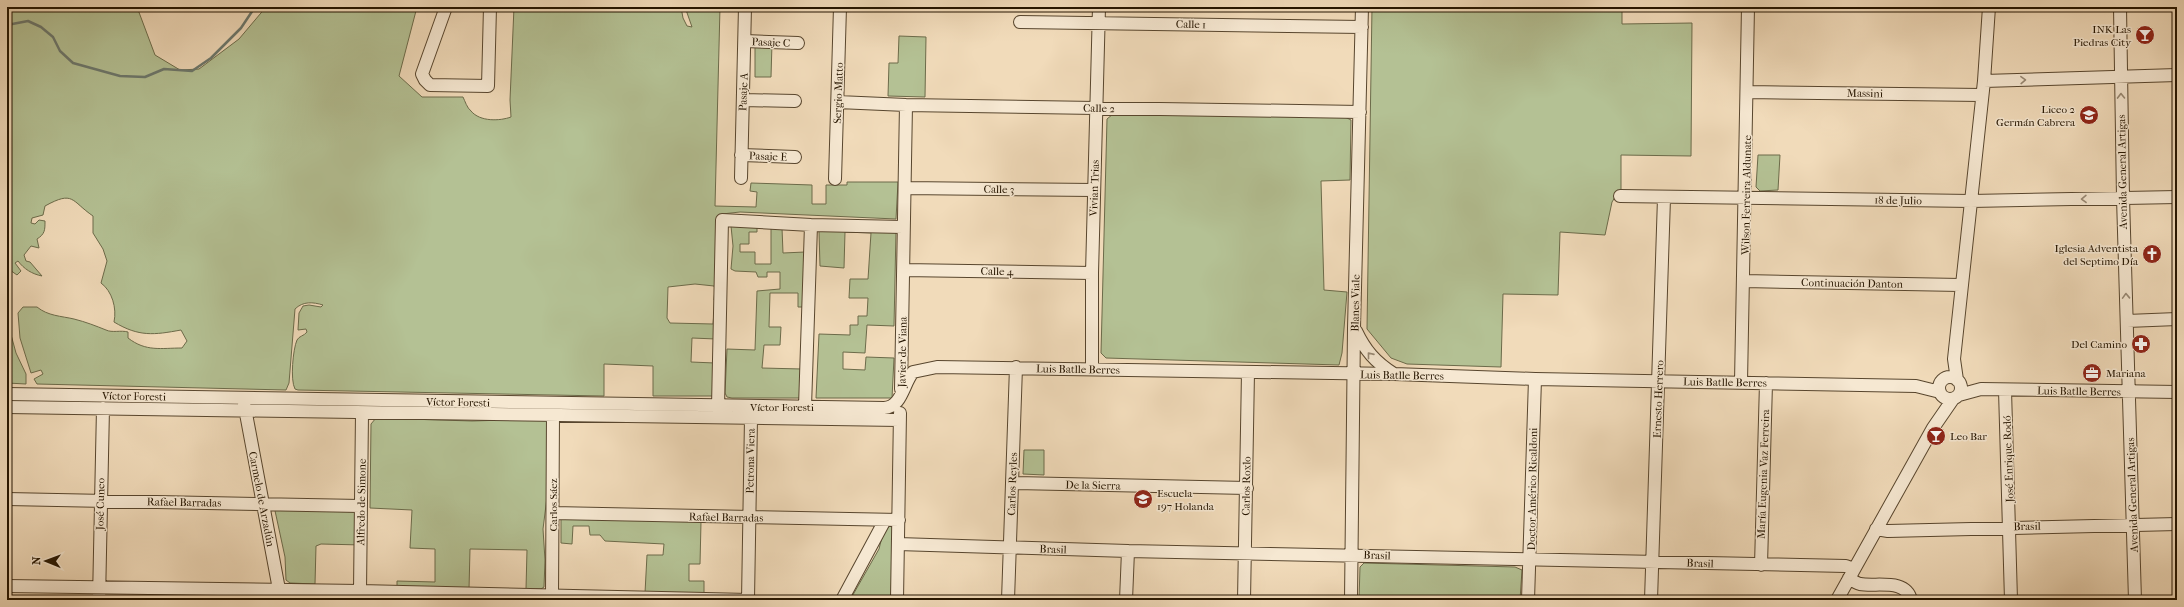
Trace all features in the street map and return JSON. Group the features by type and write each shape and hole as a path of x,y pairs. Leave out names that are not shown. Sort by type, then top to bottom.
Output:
{"street":[{"path":"446,7 422,74 430,85 488,86 490,7"},
{"name":"Pasaje A","path":"741,178 745,7"},
{"name":"Sergio Matto","path":"835,179 840,7"},
{"name":"Vivian Trias","path":"1092,369 1092,273 1099,7"},
{"name":"Blanes Viale","path":"1351,600 1355,374 1354,328 1362,7"},
{"name":"Wilson Ferreira Aldunate","path":"1741,382 1748,92 1748,7"},
{"path":"1836,600 1933,428 1949,396 1952,380 1984,81 1990,7"},
{"name":"Avenida General Artigas","path":"2120,7 2123,198 2135,600"},
{"name":"Calle 1","path":"1020,22 1362,27"},
{"name":"Pasaje C","path":"745,41 798,43"},
{"path":"1984,81 2177,75"},
{"name":"Massini","path":"1748,92 1982,95"},
{"path":"743,100 795,101"},
{"name":"Calle 2","path":"838,102 906,105 1360,112"},
{"name":"Javier de Viana","path":"897,600 906,105"},
{"name":"Pasaje E","path":"741,154 795,157"},
{"name":"Calle 3","path":"905,188 1094,190"},
{"name":"18 de Julio","path":"1620,196 1664,198 1971,201 2177,197"},
{"name":"Ernesto Herrero","path":"1651,600 1664,198"},
{"path":"718,407 722,220 811,225 903,227"},
{"path":"805,407 811,225"},
{"name":"Calle 4","path":"903,270 1092,273"},
{"name":"Continuación Danton","path":"1744,281 1961,285"},
{"path":"2127,321 2177,319"},
{"path":"1354,328 1369,354 1375,361 1394,374"},
{"name":"Luis Batlle Berres","path":"901,394 909,376 919,369 937,367 1016,367 1394,374 1916,386 1952,380 1981,390"},
{"name":"Carlos Reyles","path":"1008,600 1016,367"},
{"name":"Carlos Roxlo","path":"1244,600 1248,372"},
{"name":"Doctor Américo Ricaldoni","path":"1528,600 1534,378"},
{"path":"1949,396 1961,389 1952,380"},
{"name":"María Eugenia Vaz Ferreira","path":"1761,565 1766,383"},
{"name":"Luis Batlle Berres","path":"1916,386 1949,396 1981,390 2177,392"},
{"name":"José Enrique Rodó","path":"2005,390 2011,600"},
{"name":"Víctor Foresti","path":"7,394 718,407 890,408 898,401 901,394"},
{"name":"Carmelo de Arzadún","path":"244,398 280,595"},
{"name":"Víctor Foresti","path":"7,407 900,420"},
{"name":"José Cuneo","path":"99,594 103,408"},
{"name":"Alfredo de Simone","path":"360,591 362,413"},
{"name":"Carlos Sáez","path":"552,595 553,415"},
{"name":"Petrona Viera","path":"748,600 751,418"},
{"name":"De la Sierra","path":"1012,483 1247,488"},
{"name":"Rafael Barradas","path":"7,499 360,506"},
{"name":"Rafael Barradas","path":"553,513 899,520"},
{"path":"842,600 885,520"},
{"name":"Brasil","path":"1876,529 1888,531 2010,526 2177,524"},
{"name":"Brasil","path":"898,544 1128,551 1351,554 1530,560 1846,566 1860,584 1899,586 1906,591 1911,600"},
{"path":"1126,600 1128,551"},
{"path":"7,586 99,594 280,595 360,591 748,600"}],"green space":[{"path":"7,7 137,7 155,55 180,70 199,69 239,39 266,7 417,7 399,76 422,97 463,97 468,108 475,115 485,119 496,120 511,117 510,100 514,7 570,7 573,9 574,7 681,7 683,18 687,26 692,27 685,7 720,7 715,206 756,207 757,192 750,191 751,183 812,185 812,204 826,204 826,185 847,185 847,182 898,182 896,219 740,212 722,214 716,302 714,300 714,286 695,284 668,287 667,318 670,323 713,324 714,312 716,310 716,339 692,338 691,362 715,363 714,396 653,396 653,366 604,364 604,396 298,390 295,389 293,385 294,350 297,340 307,332 306,329 298,330 299,313 303,306 309,305 321,307 323,305 316,303 305,303 295,309 289,383 286,390 37,384 34,379 43,374 41,370 31,373 20,338 18,313 23,307 37,307 50,314 78,320 108,331 128,332 128,338 147,347 160,349 182,348 187,341 181,330 147,334 131,330 114,322 115,311 113,300 108,290 101,283 107,261 103,249 93,233 93,216 72,199 67,198 54,201 45,206 43,215 32,218 31,223 35,224 39,220 45,221 45,229 42,235 37,239 39,248 31,246 24,255 26,261 30,262 42,276 28,271 18,261 15,263 21,271 17,275 7,268"},
{"path":"1372,7 1622,7 1622,24 1692,23 1691,156 1621,155 1621,194 1617,194 1612,202 1605,235 1560,232 1558,295 1503,294 1501,367 1407,364 1391,358 1367,329"},
{"path":"899,36 926,37 925,97 888,96 889,63 898,63"},
{"path":"772,43 771,77 755,77 755,46"},
{"path":"1113,114 1345,117 1351,120 1350,180 1321,181 1324,290 1347,292 1342,353 1339,365 1106,358 1101,353 1107,119"},
{"path":"1758,155 1780,155 1778,190 1760,191 1756,187"},
{"path":"757,225 757,232 749,232 749,244 740,244 740,252 755,252 755,264 771,264 771,228 782,228 783,253 805,252 805,307 798,307 798,293 770,293 769,327 781,327 780,345 764,345 762,368 802,369 802,398 732,398 727,397 725,393 727,349 755,350 757,291 780,289 780,272 767,272 767,277 758,277 756,272 735,271 731,269 733,246 731,226"},
{"path":"819,231 896,231 894,326 867,325 865,353 843,352 843,369 865,370 866,357 894,358 892,398 816,398 819,334 850,335 850,325 858,325 858,316 867,316 868,298 849,298 850,279 868,279 871,233 845,232 844,268 820,266"},
{"path":"7,320 16,353 26,374 26,384 7,383"},
{"path":"7,398 234,403 236,405 7,403"},
{"path":"376,418 472,421 540,419 548,421 547,497 543,529 545,560 544,587 541,589 526,589 527,550 470,549 469,589 397,586 397,581 435,582 435,549 410,548 412,510 370,508 371,424"},
{"path":"1024,450 1044,450 1044,475 1023,474"},
{"path":"274,506 356,506 362,545 321,544 316,546 315,584 290,583 286,580 285,557"},
{"path":"561,517 701,522 700,564 689,564 689,581 704,581 704,594 645,593 647,555 663,555 664,544 605,541 600,535 590,535 589,526 573,526 572,544 561,543"},
{"path":"890,526 893,528 891,600 850,600 879,549 883,533"},
{"path":"1364,563 1515,567 1522,570 1520,600 1359,600 1360,567"}],"waterway":[{"path":"7,25 28,21 41,27 53,37 60,51 73,63 120,76 145,77 164,69 192,71 211,58 241,28 255,7"}],"place":[{"name":"INK Las Piedras City","path":"2145,35"},
{"name":"Liceo 2 Germán Cabrera","path":"2089,115"},
{"name":"Iglesia Adventista del Septimo Día","path":"2152,254"},
{"name":"Del Camino","path":"2141,344"},
{"name":"Mariana","path":"2092,373"},
{"name":"Leo Bar","path":"1936,436"},
{"name":"Escuela 197 Holanda","path":"1143,499"}]}
